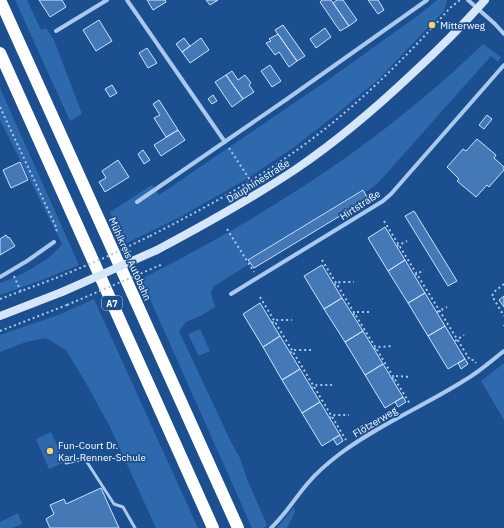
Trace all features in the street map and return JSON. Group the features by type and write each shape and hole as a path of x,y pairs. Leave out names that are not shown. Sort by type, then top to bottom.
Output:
{"highway":[{"name":"Mühlkreis Autobahn","path":"0,0 238,528"},
{"name":"A7","path":"0,52 213,528"}],"main road":[{"name":"Dauphinestraße","path":"0,316 62,292 157,250 209,223 258,194 332,143 392,92 452,36 485,0"}],"street":[{"path":"56,31 107,0"},
{"path":"127,0 225,142"},
{"path":"137,202 359,50 427,0"},
{"path":"468,0 504,34"},
{"name":"Hirtstraße","path":"231,294 383,202 504,65"},
{"path":"0,277 27,261 54,242"},
{"name":"Flötzerweg","path":"271,528 309,482 334,458 381,427 465,380 484,368 504,351"}],"lane":[{"path":"66,463 85,459 114,504 123,507 135,528"}],"path":[{"path":"0,299 104,258 150,236 195,212 293,153 324,130 392,71 450,8 460,0"},
{"path":"0,107 56,229 54,242"},
{"path":"225,142 250,180"},
{"path":"384,222 456,340 470,360 474,360 478,366"},
{"path":"227,229 258,278"},
{"path":"398,246 407,241"},
{"path":"322,260 375,349 411,405"},
{"path":"0,332 163,264"},
{"path":"416,275 424,270"},
{"path":"336,285 340,282 354,282"},
{"path":"17,284 21,292"},
{"path":"504,284 494,292 492,296 504,316"},
{"path":"260,297 273,323 348,442"},
{"path":"438,312 447,307"},
{"path":"354,314 357,312 372,312"},
{"path":"273,323 277,320 292,320"},
{"path":"456,340 464,335"},
{"path":"375,349 393,346"},
{"path":"291,352 295,350 311,350"},
{"path":"393,378 411,377"},
{"path":"313,387 317,385 332,385"},
{"path":"329,418 335,415 349,415"}],"shaded area":[{"path":"15,0 27,0 41,30 46,28 54,40 82,114 70,121"},
{"path":"437,0 447,0 444,11 380,78 293,148 245,180 182,216 125,244 110,212 152,185 159,195 328,80 420,14"},
{"path":"483,44 501,57 498,62 491,56 378,183 366,192 363,189 246,261 248,265 214,286 211,293 215,307 186,322 179,331 240,458 247,479 267,525 264,528 252,528 141,279 187,255 278,203 321,175 405,113"},
{"path":"0,88 79,265 0,295 0,283 42,262 62,244 0,120"},
{"path":"94,299 198,528 156,528 110,427 66,350 46,338 26,342 0,352 0,335 61,314"},
{"path":"200,329 210,351 199,356 188,334"},
{"path":"504,363 504,420 481,381"},
{"name":"Fun-Court Dr. Karl-Renner-Schule","path":"51,432 65,462 49,469 36,439"},
{"path":"294,507 295,512 287,528 277,528"},
{"path":"18,513 22,524 12,528 0,528 0,522"}],"building":[{"path":"39,0 62,0 66,7 50,17"},
{"path":"147,0 165,0 166,2 153,10"},
{"path":"206,0 218,0 210,5"},
{"path":"322,0 331,0 349,26 340,31 320,2"},
{"path":"337,0 343,0 357,20 349,26 333,3"},
{"path":"368,0 378,0 384,10 378,14"},
{"path":"99,20 112,41 96,51 83,30"},
{"path":"283,25 305,56 297,61 275,30"},
{"path":"325,28 331,37 316,48 310,39"},
{"path":"278,34 297,61 289,67 279,52 275,55 266,43 271,41 269,39"},
{"path":"184,38 190,46 182,52 176,44"},
{"path":"201,38 209,50 190,63 182,52"},
{"path":"147,48 157,63 148,68 139,53"},
{"path":"270,65 281,81 272,87 261,71"},
{"path":"232,71 238,80 245,75 251,83 249,85 254,92 243,99 226,75"},
{"path":"226,75 243,99 232,107 215,82"},
{"path":"112,85 117,93 110,97 105,89"},
{"path":"213,95 217,101 212,104 208,99"},
{"path":"159,100 178,130 166,137 154,118 160,115 153,104"},
{"path":"487,115 492,119 484,129 479,125"},
{"path":"178,130 185,140 161,156 154,145"},
{"path":"477,139 496,155 494,158 504,167 504,170 489,187 487,185 476,197 457,181 459,179 447,167 463,149 466,151"},
{"path":"143,150 150,160 144,164 138,154"},
{"path":"118,160 129,177 105,192 99,182 106,178 102,171"},
{"path":"20,162 28,180 11,188 3,170"},
{"path":"363,190 368,199 254,268 248,260"},
{"path":"414,211 457,281 448,286 405,216"},
{"path":"385,227 405,260 388,271 368,238"},
{"path":"6,235 15,246 0,255 0,239"},
{"path":"405,260 425,293 408,303 388,271"},
{"path":"322,265 342,298 324,309 304,276"},
{"path":"425,293 445,326 428,336 408,303"},
{"path":"504,296 504,307 499,300"},
{"path":"342,298 363,331 345,342 324,309"},
{"path":"260,303 280,336 263,347 243,314"},
{"path":"445,326 465,359 448,369 428,336"},
{"path":"363,331 383,364 365,375 345,342"},
{"path":"280,336 300,369 282,380 263,347"},
{"path":"465,359 468,364 461,369 458,363"},
{"path":"383,364 403,397 385,408 365,375"},
{"path":"300,369 320,402 302,413 282,380"},
{"path":"403,397 406,402 398,407 395,402"},
{"path":"320,402 340,435 322,446 302,413"},
{"path":"340,435 343,441 337,445 333,439"},
{"path":"101,488 119,528 50,528 46,519 54,514 50,505 64,499 66,504"}],"place":[{"name":"Mitterweg","path":"432,25"},
{"name":"Fun-Court Dr. Karl-Renner-Schule","path":"50,451"}]}
